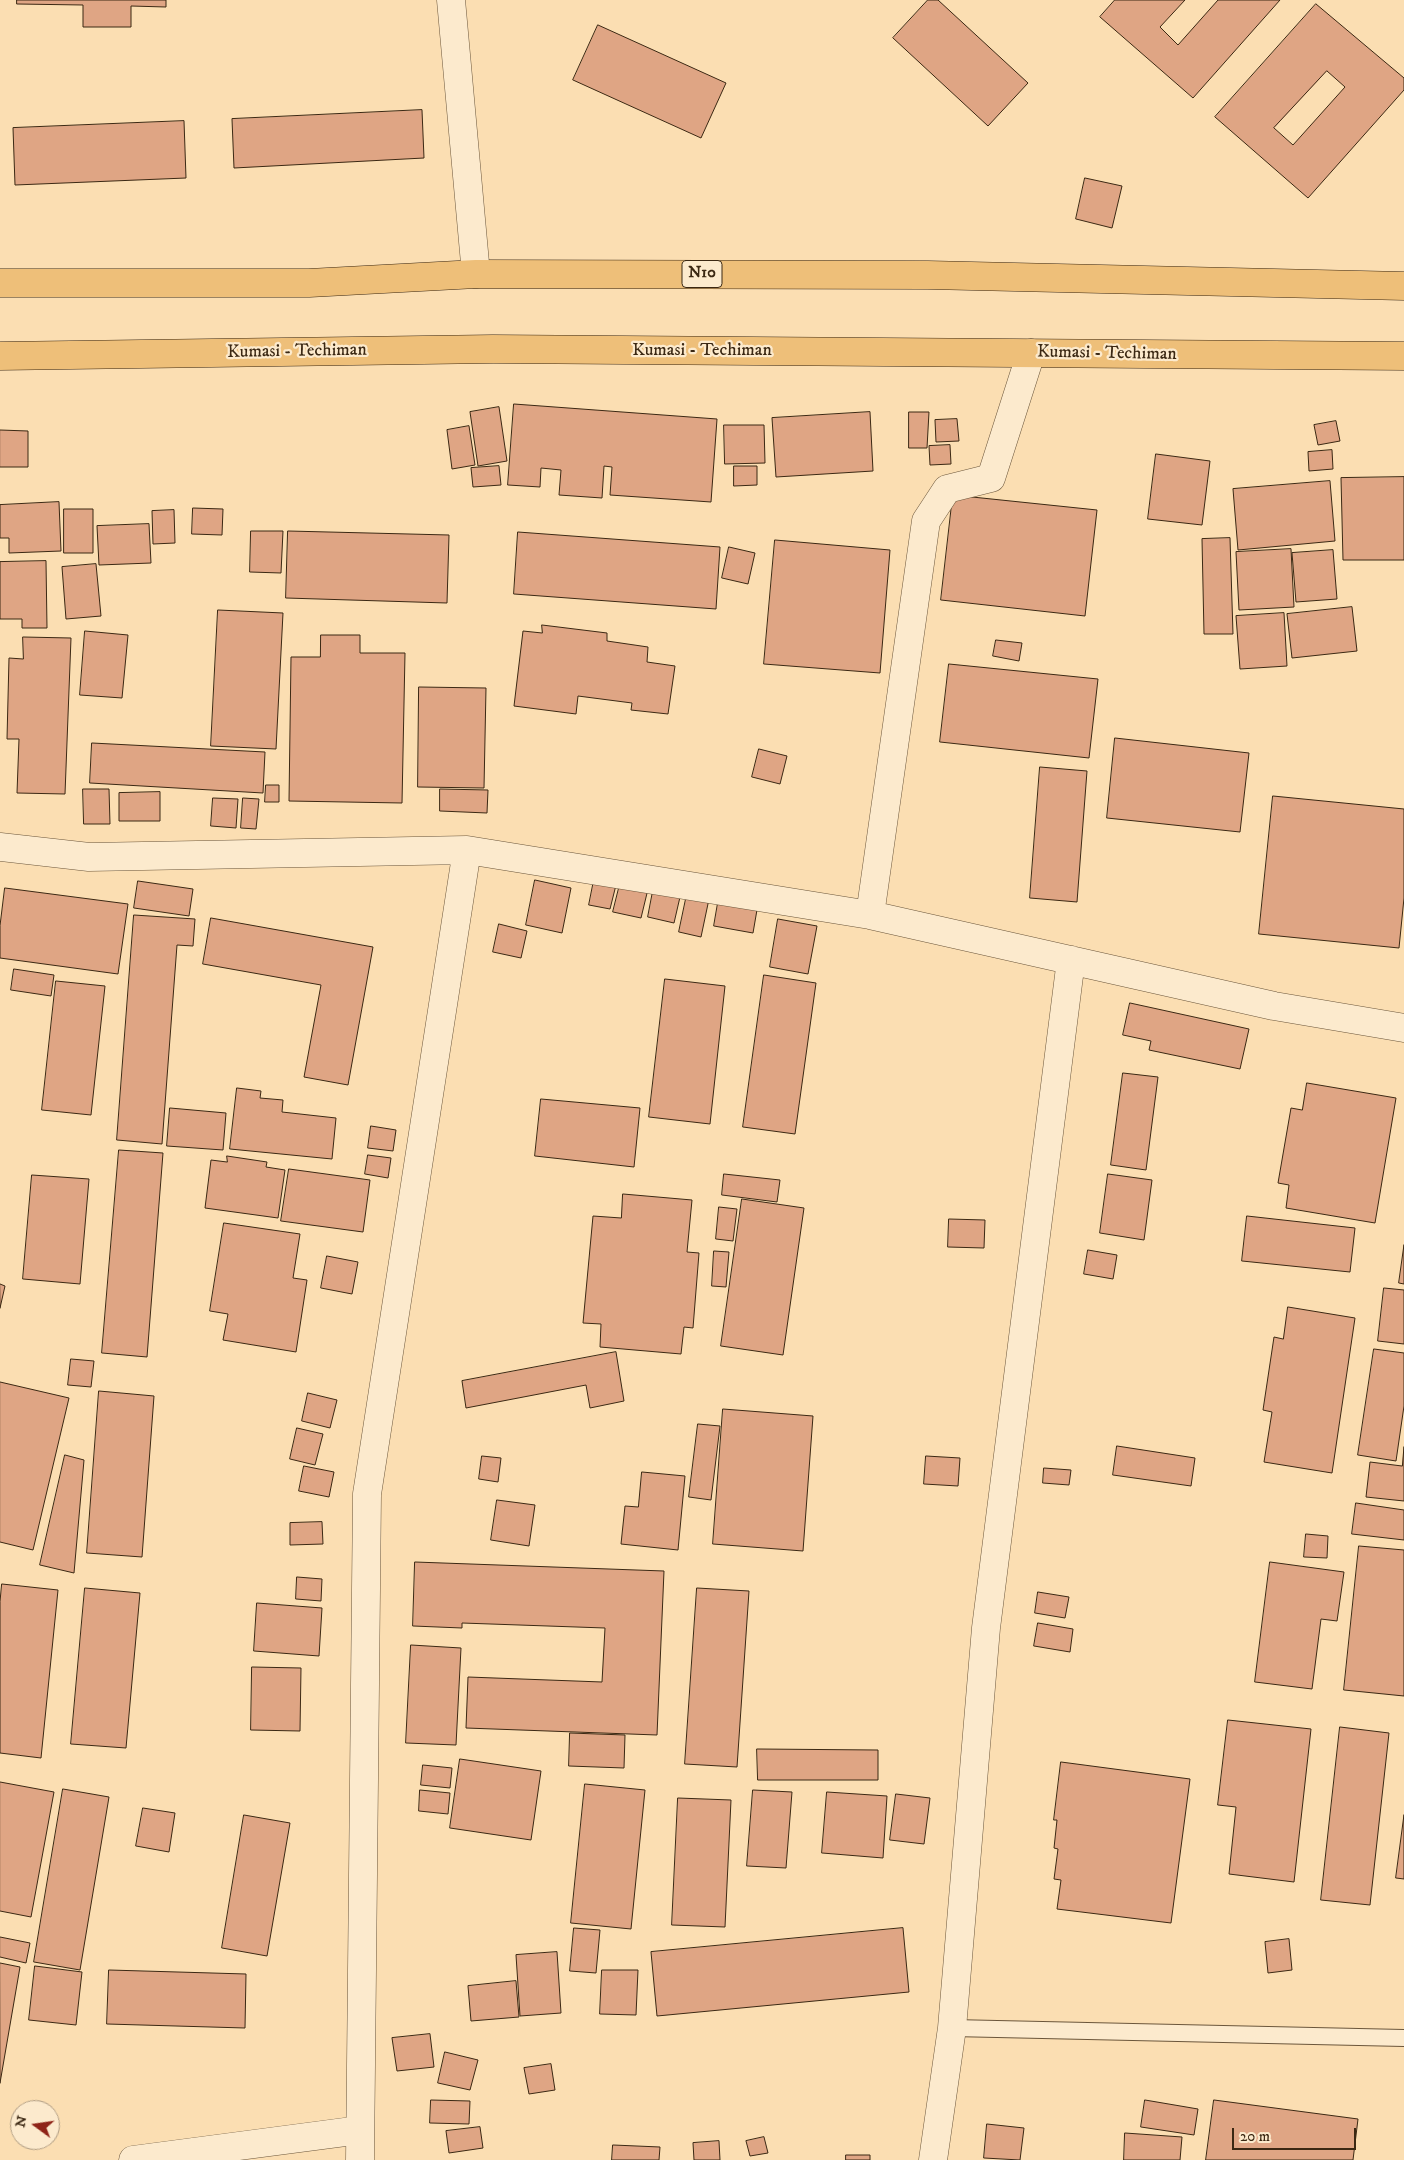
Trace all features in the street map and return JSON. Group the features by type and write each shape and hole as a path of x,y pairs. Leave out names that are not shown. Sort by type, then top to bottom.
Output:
{"highway":[{"name":"N10","path":"0,283 309,283 476,274 928,275 1404,286"},
{"name":"Kumasi - Techiman","path":"0,356 493,349 1404,356"}],"street":[{"path":"450,0 476,274"},
{"path":"870,915 926,521 947,488 991,478 1031,353"},
{"path":"0,848 90,856 466,850 870,915 1274,1006 1404,1028"},
{"path":"360,2160 367,1494 466,850"},
{"path":"933,2160 952,2028 986,1628 1071,960"},
{"path":"133,2160 360,2130"}],"lane":[{"path":"952,2028 1404,2038"}],"building":[{"path":"17,0 166,0 166,7 131,6 131,27 83,27 83,5 17,4"},
{"path":"928,0 938,0 1028,83 988,126 893,38"},
{"path":"1115,0 1185,0 1160,27 1178,45 1218,0 1280,0 1193,98 1100,17"},
{"path":"1316,4 1404,78 1404,90 1308,198 1215,117","holes":["1327,71 1345,87 1293,145 1274,128"]},
{"path":"598,25 726,83 701,138 573,80"},
{"path":"422,110 424,158 234,168 232,119"},
{"path":"184,121 186,178 15,185 13,128"},
{"path":"1085,178 1122,186 1112,228 1076,219"},
{"path":"514,404 717,419 711,502 610,495 612,467 604,466 602,498 559,495 561,470 541,468 540,487 508,485"},
{"path":"499,407 507,461 478,466 470,412"},
{"path":"870,412 873,471 776,477 772,418"},
{"path":"909,412 929,412 927,448 909,448"},
{"path":"957,419 959,441 936,442 935,420"},
{"path":"1336,421 1340,441 1318,445 1314,425"},
{"path":"724,425 764,425 765,463 725,464"},
{"path":"469,426 475,465 452,469 447,430"},
{"path":"0,430 28,431 28,467 0,467"},
{"path":"950,445 951,464 930,465 929,446"},
{"path":"1332,450 1333,469 1309,471 1308,452"},
{"path":"1156,454 1210,461 1202,525 1148,519"},
{"path":"499,466 501,485 473,487 471,468"},
{"path":"734,466 757,466 757,485 734,486"},
{"path":"1404,477 1404,560 1343,560 1341,478"},
{"path":"1330,481 1335,541 1238,550 1233,489"},
{"path":"953,495 1097,510 1085,616 941,600"},
{"path":"59,502 61,551 9,553 9,538 0,538 0,505"},
{"path":"193,508 223,509 222,535 192,534"},
{"path":"64,509 93,509 93,553 64,553"},
{"path":"174,510 175,543 153,544 152,511"},
{"path":"149,524 151,563 99,565 97,526"},
{"path":"251,531 283,531 281,573 250,572"},
{"path":"288,531 449,535 447,603 286,598"},
{"path":"518,532 720,547 716,609 514,594"},
{"path":"1230,538 1233,634 1204,634 1202,539"},
{"path":"775,540 890,550 880,673 764,664"},
{"path":"729,547 755,553 748,584 722,578"},
{"path":"1291,549 1294,607 1239,610 1236,552"},
{"path":"1333,550 1337,599 1296,602 1292,553"},
{"path":"46,561 47,628 22,628 22,619 0,619 0,562"},
{"path":"96,564 101,616 66,619 62,567"},
{"path":"1352,607 1357,651 1292,658 1287,614"},
{"path":"218,610 283,613 276,749 211,746"},
{"path":"1284,613 1287,666 1240,669 1236,616"},
{"path":"542,625 607,633 607,641 648,647 647,662 675,666 668,714 631,710 632,703 578,696 576,714 514,706 523,631 542,633"},
{"path":"85,631 128,635 122,698 80,695"},
{"path":"321,635 360,635 360,653 405,653 402,803 289,801 291,657 320,657"},
{"path":"23,637 71,638 65,794 17,793 19,739 7,739 9,658 23,659"},
{"path":"996,640 1022,643 1019,661 993,656"},
{"path":"949,664 1098,679 1089,758 940,742"},
{"path":"419,687 486,688 484,788 418,787"},
{"path":"1115,738 1249,753 1240,832 1107,818"},
{"path":"92,743 265,752 263,793 90,783"},
{"path":"759,749 787,756 780,784 752,777"},
{"path":"1040,767 1087,771 1077,902 1030,898"},
{"path":"266,785 279,785 279,802 265,802"},
{"path":"83,789 109,789 110,824 84,824"},
{"path":"440,789 488,790 487,813 440,811"},
{"path":"160,792 160,821 119,821 119,793"},
{"path":"1273,796 1404,809 1404,898 1399,948 1259,934"},
{"path":"213,798 238,799 236,828 211,826"},
{"path":"243,798 259,799 256,829 241,828"},
{"path":"535,880 571,888 562,933 526,925"},
{"path":"594,880 616,885 610,909 589,905"},
{"path":"138,881 193,889 189,916 134,908"},
{"path":"620,884 648,889 641,918 613,912"},
{"path":"5,888 128,904 118,974 0,958 0,926"},
{"path":"653,891 680,897 674,923 648,917"},
{"path":"687,894 709,899 701,937 679,932"},
{"path":"719,897 758,904 753,933 714,926"},
{"path":"134,915 195,919 193,946 177,945 162,1144 117,1140"},
{"path":"211,918 373,947 348,1085 304,1077 321,985 203,964"},
{"path":"778,919 817,926 808,974 770,967"},
{"path":"499,924 527,931 521,958 493,952"},
{"path":"14,969 54,975 51,996 11,990"},
{"path":"764,975 816,983 795,1134 743,1127"},
{"path":"665,979 725,986 710,1124 649,1117"},
{"path":"56,981 105,986 91,1115 42,1110"},
{"path":"1130,1003 1249,1029 1240,1069 1149,1050 1151,1041 1123,1035"},
{"path":"1123,1073 1158,1077 1146,1170 1111,1165"},
{"path":"1307,1083 1396,1098 1375,1223 1286,1208 1289,1185 1278,1183 1291,1108 1302,1110"},
{"path":"237,1088 261,1091 260,1098 283,1100 282,1112 336,1118 332,1159 230,1149"},
{"path":"541,1099 640,1108 634,1167 535,1156"},
{"path":"170,1108 226,1113 223,1150 167,1146"},
{"path":"371,1126 396,1130 393,1151 368,1148"},
{"path":"119,1150 163,1153 147,1357 102,1353"},
{"path":"368,1155 391,1158 388,1178 365,1174"},
{"path":"227,1156 267,1162 266,1167 285,1170 278,1218 205,1208 211,1160 227,1162"},
{"path":"289,1169 370,1180 363,1232 281,1221"},
{"path":"724,1174 780,1180 777,1202 722,1195"},
{"path":"1108,1174 1152,1180 1144,1240 1100,1233"},
{"path":"32,1175 89,1179 80,1284 23,1279"},
{"path":"623,1194 692,1200 687,1252 699,1253 693,1328 684,1327 681,1354 600,1347 601,1324 583,1323 593,1216 621,1218"},
{"path":"742,1199 804,1208 783,1355 721,1346"},
{"path":"719,1207 737,1209 733,1241 716,1239"},
{"path":"1247,1216 1355,1228 1350,1272 1242,1261"},
{"path":"949,1219 985,1220 984,1248 948,1247"},
{"path":"224,1223 300,1234 293,1278 307,1280 296,1352 223,1340 228,1314 210,1311"},
{"path":"1404,1245 1404,1284 1399,1283"},
{"path":"1088,1250 1117,1255 1113,1279 1084,1274"},
{"path":"714,1251 729,1252 726,1287 712,1286"},
{"path":"327,1256 358,1262 352,1294 321,1288"},
{"path":"0,1284 5,1286 0,1308"},
{"path":"1384,1288 1404,1290 1404,1344 1378,1341"},
{"path":"1288,1307 1355,1318 1332,1473 1264,1462 1272,1412 1263,1410 1274,1337 1283,1339"},
{"path":"1374,1349 1404,1353 1404,1406 1396,1461 1358,1455"},
{"path":"616,1352 624,1401 590,1408 586,1385 466,1408 462,1381"},
{"path":"71,1359 94,1361 91,1387 68,1385"},
{"path":"0,1382 69,1398 33,1550 0,1542"},
{"path":"99,1391 154,1396 142,1557 87,1553"},
{"path":"308,1393 337,1400 330,1428 302,1421"},
{"path":"723,1409 813,1416 803,1551 713,1544"},
{"path":"698,1424 720,1426 711,1500 689,1497"},
{"path":"297,1428 323,1434 315,1465 290,1459"},
{"path":"1117,1446 1195,1458 1191,1486 1113,1475"},
{"path":"1404,1447 1404,1501 1366,1497 1370,1462 1402,1466"},
{"path":"65,1455 84,1460 74,1573 40,1565"},
{"path":"482,1456 501,1458 498,1482 479,1479"},
{"path":"926,1456 960,1458 958,1486 924,1484"},
{"path":"304,1466 334,1472 329,1497 299,1491"},
{"path":"1044,1468 1071,1470 1069,1485 1043,1483"},
{"path":"642,1472 685,1476 678,1550 621,1544 625,1506 638,1507"},
{"path":"497,1500 535,1505 529,1546 491,1540"},
{"path":"1356,1503 1404,1510 1404,1540 1352,1534"},
{"path":"322,1522 323,1544 290,1545 290,1523"},
{"path":"1306,1534 1328,1536 1327,1558 1304,1557"},
{"path":"1359,1546 1404,1550 1404,1696 1344,1690"},
{"path":"415,1562 664,1571 657,1735 466,1728 468,1677 602,1682 605,1628 462,1623 462,1628 413,1626"},
{"path":"1270,1562 1344,1572 1337,1621 1321,1619 1312,1689 1255,1682"},
{"path":"297,1577 322,1579 321,1601 296,1599"},
{"path":"2,1584 58,1590 41,1758 0,1753 0,1602"},
{"path":"85,1588 140,1593 126,1748 71,1744"},
{"path":"697,1588 749,1591 737,1767 685,1764"},
{"path":"1038,1592 1069,1597 1065,1618 1035,1613"},
{"path":"257,1603 322,1608 319,1656 254,1651"},
{"path":"1038,1623 1073,1629 1070,1652 1034,1646"},
{"path":"411,1645 461,1648 456,1745 406,1743"},
{"path":"252,1667 301,1668 300,1731 251,1730"},
{"path":"1228,1720 1311,1729 1294,1882 1229,1874 1236,1807 1218,1805"},
{"path":"1340,1727 1389,1733 1370,1905 1321,1900"},
{"path":"570,1733 625,1735 624,1768 569,1766"},
{"path":"757,1749 878,1750 878,1780 758,1780"},
{"path":"460,1759 541,1771 531,1840 450,1828"},
{"path":"1061,1762 1190,1779 1171,1923 1057,1909 1061,1880 1054,1879 1058,1849 1054,1848 1057,1820 1054,1820"},
{"path":"423,1765 452,1768 450,1788 421,1785"},
{"path":"0,1782 54,1792 31,1917 0,1911"},
{"path":"585,1784 645,1790 631,1929 571,1923"},
{"path":"63,1789 109,1797 80,1970 34,1962"},
{"path":"420,1790 450,1793 448,1814 419,1811"},
{"path":"753,1790 792,1792 786,1868 747,1866"},
{"path":"827,1792 887,1796 883,1858 822,1853"},
{"path":"896,1794 930,1798 924,1844 890,1840"},
{"path":"678,1798 731,1800 725,1927 672,1925"},
{"path":"143,1808 175,1813 169,1852 136,1846"},
{"path":"244,1815 290,1823 267,1956 222,1948"},
{"path":"1404,1815 1404,1879 1396,1878"},
{"path":"574,1928 600,1930 596,1973 570,1971"},
{"path":"903,1928 909,1992 657,2016 651,1952"},
{"path":"0,1937 30,1943 26,1963 0,1957"},
{"path":"1289,1939 1292,1970 1268,1973 1265,1942"},
{"path":"557,1952 561,2013 520,2016 516,1955"},
{"path":"0,1963 20,1967 0,2083"},
{"path":"35,1966 82,1972 76,2025 29,2020"},
{"path":"109,1970 246,1974 245,2028 107,2024"},
{"path":"602,1970 638,1970 636,2015 600,2014"},
{"path":"516,1981 519,2017 471,2021 468,1986"},
{"path":"430,2034 434,2067 397,2071 392,2038"},
{"path":"445,2052 478,2060 470,2090 438,2083"},
{"path":"551,2064 555,2090 529,2094 524,2068"},
{"path":"431,2100 470,2101 469,2124 430,2123"},
{"path":"1145,2100 1198,2109 1194,2135 1141,2127"},
{"path":"1214,2100 1358,2119 1353,2160 1206,2160"},
{"path":"987,2124 1024,2128 1020,2160 984,2158"},
{"path":"480,2127 483,2148 449,2153 446,2131"},
{"path":"1125,2133 1182,2137 1180,2160 1124,2160"},
{"path":"764,2137 768,2153 750,2156 746,2141"},
{"path":"719,2141 720,2160 694,2160 693,2143"},
{"path":"613,2145 660,2147 659,2160 612,2160"},
{"path":"846,2155 870,2155 870,2160 846,2160"}]}
